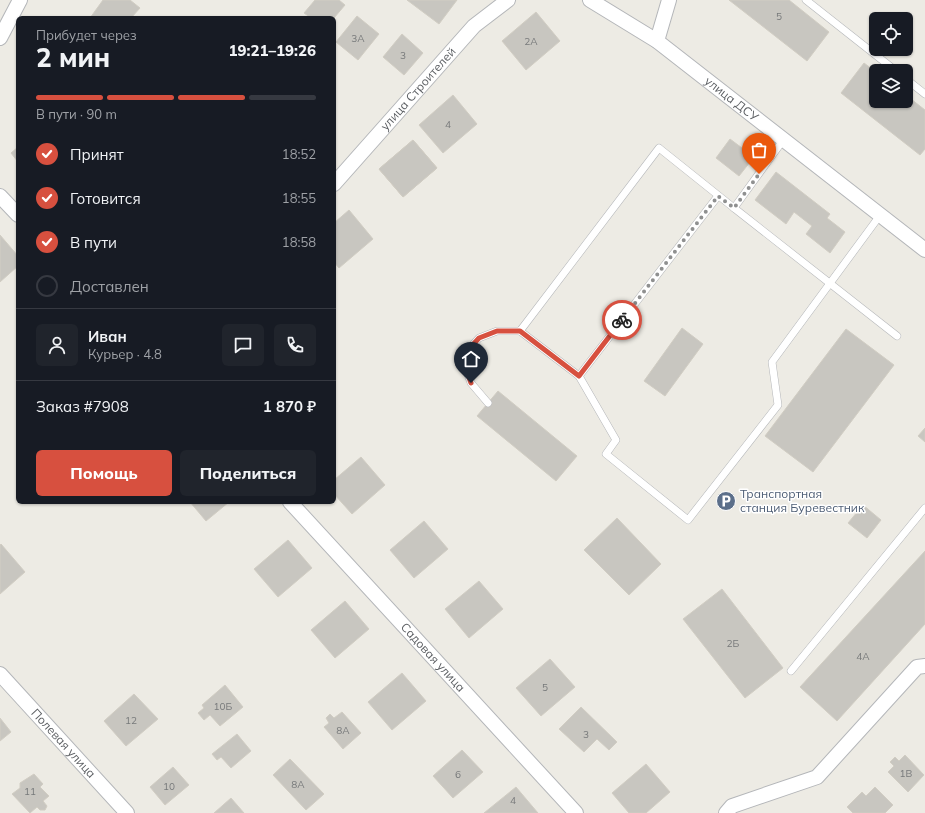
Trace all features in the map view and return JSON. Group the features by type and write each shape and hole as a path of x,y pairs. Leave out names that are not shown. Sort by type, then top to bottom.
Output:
{"street":[{"path":"0,38 20,0"},
{"name":"улица Строителей","path":"336,182 474,26 508,0"},
{"name":"улица ДСУ","path":"590,0 657,41 881,214 925,250"},
{"path":"657,41 669,0"},
{"path":"0,196 16,213"},
{"name":"Садовая улица","path":"292,504 576,813"},
{"path":"726,813 732,806 817,777 917,667 925,666"},
{"name":"Полевая улица","path":"0,674 127,813"}],"lane":[{"path":"806,0 887,64"},
{"path":"913,85 925,94"},
{"path":"734,208 784,139"},
{"path":"520,331 659,148 897,336"},
{"path":"579,376 718,196"},
{"path":"488,403 471,383 465,366 469,349 479,338 497,331 520,331 579,376 616,440 606,454 688,520 778,405 772,362 831,284 881,214"},
{"path":"791,671 925,508"}],"building":[{"path":"103,0 130,0 140,8 133,16 91,16"},
{"path":"315,0 339,0 345,5 336,16 308,16 304,13"},
{"path":"407,0 457,0 439,24"},
{"path":"729,0 789,0 829,32 807,61"},
{"path":"536,12 560,41 526,70 502,41"},
{"path":"357,16 379,34 358,60 336,42"},
{"path":"402,34 423,53 404,75 383,57"},
{"path":"864,63 869,67 869,108 913,108 913,101 925,110 925,149 920,155 841,93"},
{"path":"453,95 477,124 443,153 419,125"},
{"path":"730,139 754,157 739,176 716,158"},
{"path":"413,140 437,168 403,197 379,169"},
{"path":"413,140 437,168 403,197 379,169"},
{"path":"16,149 16,159 11,153"},
{"path":"776,172 830,214 827,218 845,232 830,253 806,234 812,226 794,212 786,224 755,200"},
{"path":"349,210 373,239 339,268 336,264 336,221"},
{"path":"0,235 16,254 16,268 0,282"},
{"path":"682,328 703,344 665,396 644,381"},
{"path":"846,329 894,365 813,472 765,436"},
{"path":"498,391 577,456 556,481 477,416"},
{"path":"925,428 925,442 918,436"},
{"path":"361,457 385,485 352,514 336,496 336,478"},
{"path":"192,504 227,504 206,521"},
{"path":"863,505 881,520 867,538 848,523"},
{"path":"617,518 661,564 629,595 584,550"},
{"path":"424,521 448,549 414,578 390,550"},
{"path":"288,540 312,568 278,597 254,569"},
{"path":"1,544 25,572 0,594 0,545"},
{"path":"925,551 925,624 837,721 800,687"},
{"path":"479,581 503,609 469,638 445,609"},
{"path":"722,589 783,668 745,698 683,619"},
{"path":"345,601 369,629 335,658 311,630"},
{"path":"550,659 575,687 541,716 516,688"},
{"path":"402,673 426,701 392,730 368,702"},
{"path":"225,685 243,707 220,726 210,715 204,720 198,713 204,708 202,705"},
{"path":"134,694 158,719 126,746 104,721"},
{"path":"581,707 617,742 609,750 597,739 584,752 559,729"},
{"path":"342,712 361,733 343,749 324,727 329,723 326,718 330,714 334,718"},
{"path":"0,718 11,732 0,741"},
{"path":"237,734 251,751 231,768 221,757 217,760 212,754"},
{"path":"462,750 483,772 453,798 433,776"},
{"path":"905,755 924,775 908,792 888,772 894,766 890,762 895,757 899,761"},
{"path":"290,759 324,794 306,810 273,775"},
{"path":"646,764 670,792 646,813 629,813 612,793"},
{"path":"173,767 189,785 165,805 150,787"},
{"path":"34,774 43,784 40,787 49,796 43,801 47,806 45,810 40,810 37,807 30,813 12,794 20,788 20,783"},
{"path":"516,787 538,813 484,813"},
{"path":"875,787 893,805 885,813 853,813 847,807 862,792 866,796"},
{"path":"231,798 244,813 214,813"}],"way so far":[{"path":"622,320 718,196 734,208 759,174"}],"place":[{"name":"Транспортная станция Буревестник","path":"726,501"}],"route":[{"path":"471,383 465,366 469,349 479,338 497,331 520,331 579,376 622,320"}]}
